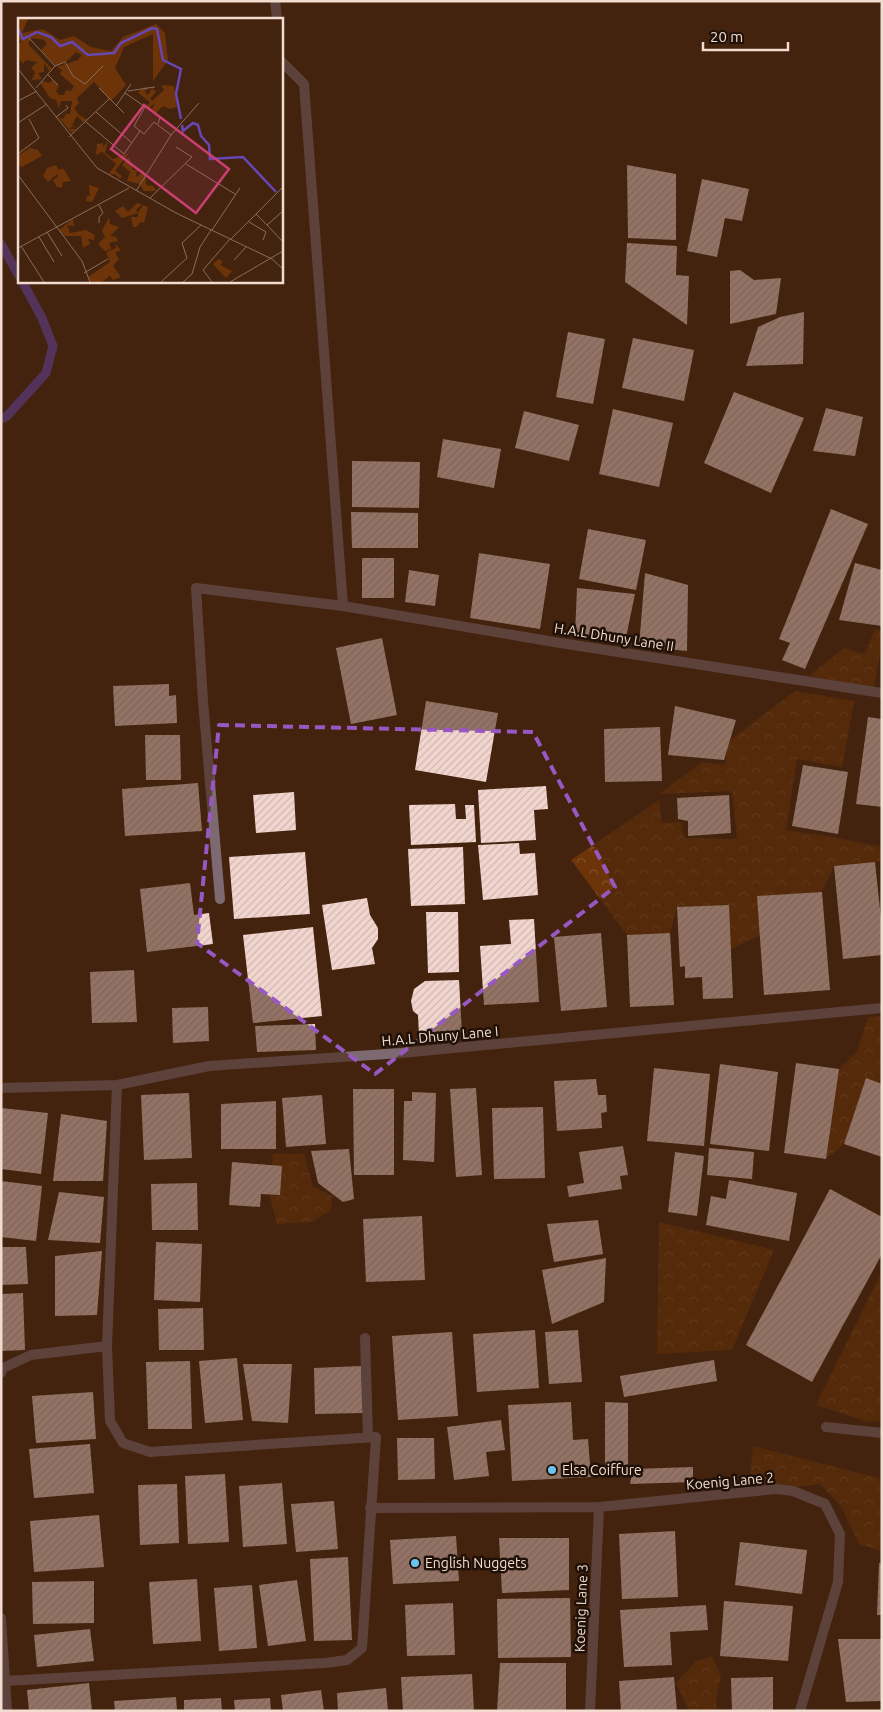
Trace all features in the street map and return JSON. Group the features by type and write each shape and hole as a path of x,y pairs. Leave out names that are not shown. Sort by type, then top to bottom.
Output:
{"street":[{"path":"276,1 276,18"},
{"path":"282,62 304,84 343,606"},
{"name":"H.A.L Dhuny Lane II","path":"220,899 202,702 196,588 343,606 554,642 882,693"},
{"name":"H.A.L Dhuny Lane I","path":"1,1088 118,1085 209,1066 401,1053 882,1008"},
{"path":"5,1681 316,1663 347,1660 362,1648 376,1437 150,1452 123,1443 110,1421 107,1346 118,1085"},
{"path":"365,1338 368,1437"},
{"path":"1,1373 3,1368 31,1355 107,1346"},
{"path":"826,1427 882,1433"},
{"name":"Koenig Lane 2","path":"370,1508 599,1507 776,1490 793,1491 825,1504 840,1534 838,1582 800,1711"},
{"name":"Koenig Lane 3","path":"590,1711 599,1507"},
{"path":"1,1618 7,1711"}],"highlighted area":[{"path":"219,725 533,732 615,887 375,1074 197,943"}],"green space":[{"path":"875,629 882,631 882,642 874,687 809,676 844,648 865,654"},
{"path":"795,691 854,701 842,767 797,759 786,830 882,847 882,860 834,866 822,892 757,896 760,935 731,949 728,905 677,907 670,933 627,935 571,860 659,800 662,823 681,822 684,838 737,839 732,791 659,794 702,762 725,765 728,742"},
{"path":"882,1016 882,1084 866,1079 844,1144 826,1159 839,1069 857,1051 868,1017"},
{"path":"273,1154 304,1154 313,1187 332,1196 331,1210 312,1222 277,1224 270,1197"},
{"path":"659,1222 774,1250 732,1350 657,1354"},
{"path":"882,1271 882,1420 869,1422 816,1405"},
{"path":"753,1446 882,1479 882,1551 859,1544 841,1506 820,1484 776,1489 749,1485"},
{"path":"712,1656 721,1676 716,1701 717,1711 689,1711 676,1683 696,1661"}],"building":[{"path":"627,165 676,174 676,240 628,238"},
{"path":"702,179 749,189 742,221 725,218 717,257 687,251"},
{"path":"627,243 677,246 676,275 689,276 687,325 625,282"},
{"path":"740,270 754,280 781,278 776,314 730,324 730,271"},
{"path":"804,312 803,364 746,366 758,327 780,317"},
{"path":"568,332 605,339 593,404 556,397"},
{"path":"633,338 694,350 684,401 622,388"},
{"path":"734,392 804,418 771,493 704,463"},
{"path":"826,408 863,417 855,456 813,451"},
{"path":"613,409 673,423 659,487 599,474"},
{"path":"524,411 579,425 569,461 515,448"},
{"path":"443,439 501,449 494,488 437,477"},
{"path":"352,461 420,462 419,508 352,507"},
{"path":"831,509 868,524 805,669 782,660 790,643 779,639"},
{"path":"351,512 418,513 418,548 352,548"},
{"path":"588,529 646,540 636,590 579,579"},
{"path":"479,553 550,564 540,629 470,618"},
{"path":"362,558 394,558 394,598 362,598"},
{"path":"855,563 882,570 882,626 839,620"},
{"path":"409,570 439,575 435,606 405,602"},
{"path":"645,573 688,585 687,651 639,646"},
{"path":"577,588 635,594 625,642 575,634"},
{"path":"382,638 397,715 351,724 336,648"},
{"path":"169,684 169,696 176,695 177,723 115,726 113,686"},
{"path":"426,701 498,713 486,782 415,770"},
{"path":"675,706 736,720 724,760 668,755"},
{"path":"868,717 882,719 882,807 856,804"},
{"path":"660,727 662,781 605,782 604,729"},
{"path":"145,735 180,735 181,780 146,780"},
{"path":"803,765 848,772 838,834 792,826"},
{"path":"198,783 202,831 125,836 122,789"},
{"path":"546,786 548,809 534,810 536,840 481,843 478,790"},
{"path":"294,792 296,830 256,833 253,795"},
{"path":"729,795 731,833 688,836 688,821 678,819 677,798"},
{"path":"455,804 456,819 466,819 465,805 474,805 476,842 411,845 409,805"},
{"path":"519,843 520,854 535,853 538,895 483,900 478,845"},
{"path":"463,847 465,904 411,906 408,849"},
{"path":"305,852 310,914 234,919 229,857"},
{"path":"875,862 882,928 882,955 843,959 834,866"},
{"path":"190,883 194,915 209,913 213,944 147,952 140,889"},
{"path":"822,892 830,990 764,995 757,896"},
{"path":"367,898 370,915 378,928 378,939 372,948 375,964 332,970 322,905"},
{"path":"729,905 733,998 703,999 702,977 685,978 685,966 680,967 677,907"},
{"path":"426,912 458,912 459,972 428,973"},
{"path":"534,919 539,1002 484,1005 480,946 511,944 509,920"},
{"path":"313,927 322,1016 253,1023 243,935"},
{"path":"601,933 607,1007 561,1011 554,937"},
{"path":"670,933 674,1005 630,1007 627,935"},
{"path":"134,970 137,1022 92,1023 90,972"},
{"path":"459,980 462,1033 419,1035 418,1015 413,1011 411,1001 414,989 425,981"},
{"path":"208,1007 209,1041 173,1043 172,1008"},
{"path":"315,1024 316,1050 257,1052 255,1026"},
{"path":"796,1063 839,1069 826,1159 784,1153"},
{"path":"720,1064 778,1072 769,1151 710,1144"},
{"path":"654,1068 710,1074 704,1146 647,1141"},
{"path":"866,1078 882,1084 882,1157 844,1144"},
{"path":"596,1079 598,1095 606,1095 607,1112 601,1113 602,1128 557,1131 554,1081"},
{"path":"476,1088 482,1175 456,1177 450,1089"},
{"path":"353,1089 394,1089 394,1175 354,1175"},
{"path":"412,1092 436,1093 434,1162 403,1160 404,1101 412,1101"},
{"path":"189,1093 192,1158 144,1160 141,1095"},
{"path":"322,1095 326,1144 286,1147 282,1098"},
{"path":"276,1101 276,1149 221,1149 221,1104"},
{"path":"543,1107 545,1178 494,1179 492,1108"},
{"path":"1,1108 48,1113 41,1174 1,1169"},
{"path":"61,1114 107,1121 103,1181 53,1181"},
{"path":"623,1146 628,1175 620,1176 622,1189 569,1197 567,1186 584,1183 579,1152"},
{"path":"709,1148 754,1152 752,1179 707,1175"},
{"path":"349,1149 354,1199 343,1202 318,1183 311,1151"},
{"path":"675,1152 704,1156 697,1216 668,1212"},
{"path":"232,1162 282,1166 280,1195 261,1194 260,1207 229,1205"},
{"path":"729,1180 797,1193 789,1241 706,1225 711,1196 726,1199"},
{"path":"1,1181 42,1186 36,1241 1,1237"},
{"path":"197,1183 198,1230 152,1230 151,1184"},
{"path":"830,1189 882,1217 882,1254 812,1382 746,1345"},
{"path":"59,1192 104,1197 100,1243 48,1240"},
{"path":"422,1216 425,1280 366,1282 363,1219"},
{"path":"598,1220 603,1254 554,1262 547,1224"},
{"path":"156,1242 202,1244 200,1302 154,1300"},
{"path":"1,1247 26,1247 28,1284 1,1285"},
{"path":"102,1251 97,1315 55,1316 55,1256"},
{"path":"606,1258 604,1302 552,1324 542,1270"},
{"path":"23,1293 25,1350 1,1351 1,1294"},
{"path":"203,1308 204,1350 159,1350 158,1309"},
{"path":"535,1330 539,1388 477,1392 473,1334"},
{"path":"578,1330 582,1382 549,1384 545,1332"},
{"path":"452,1332 458,1416 398,1420 392,1336"},
{"path":"237,1358 243,1420 205,1423 199,1361"},
{"path":"714,1360 717,1381 624,1397 620,1376"},
{"path":"190,1361 192,1429 148,1429 146,1362"},
{"path":"243,1364 292,1364 288,1423 252,1421"},
{"path":"361,1366 363,1413 315,1414 314,1368"},
{"path":"93,1392 96,1439 36,1443 32,1396"},
{"path":"571,1402 573,1440 588,1439 591,1477 512,1481 508,1405"},
{"path":"605,1402 628,1403 628,1474 605,1474"},
{"path":"501,1420 505,1450 486,1452 489,1476 454,1480 447,1427"},
{"path":"397,1438 434,1438 435,1479 398,1480"},
{"path":"90,1444 94,1493 34,1498 29,1449"},
{"path":"693,1467 693,1482 630,1484 633,1469"},
{"path":"225,1474 229,1542 188,1544 185,1476"},
{"path":"282,1483 287,1544 243,1547 239,1486"},
{"path":"177,1484 179,1543 140,1545 138,1485"},
{"path":"334,1501 338,1549 296,1552 291,1504"},
{"path":"99,1515 104,1567 34,1572 30,1521"},
{"path":"675,1531 678,1597 622,1599 619,1534"},
{"path":"456,1536 459,1581 393,1584 390,1540"},
{"path":"499,1538 569,1538 569,1590 502,1593"},
{"path":"740,1542 807,1550 802,1594 735,1585"},
{"path":"348,1557 352,1640 314,1641 310,1559"},
{"path":"879,1563 882,1564 882,1615 877,1615"},
{"path":"197,1579 201,1641 153,1644 149,1582"},
{"path":"297,1580 306,1641 268,1646 259,1585"},
{"path":"94,1581 94,1623 33,1624 32,1582"},
{"path":"252,1585 257,1648 219,1651 214,1588"},
{"path":"570,1598 571,1657 498,1658 497,1599"},
{"path":"724,1601 793,1606 788,1661 720,1656"},
{"path":"453,1603 455,1655 407,1656 405,1605"},
{"path":"706,1605 708,1630 670,1632 672,1665 624,1667 620,1610"},
{"path":"90,1629 94,1661 37,1667 34,1635"},
{"path":"838,1639 882,1639 882,1701 846,1702"},
{"path":"500,1663 566,1663 566,1711 497,1711"},
{"path":"472,1674 474,1711 403,1711 401,1677"},
{"path":"674,1677 677,1711 621,1711 619,1681"},
{"path":"773,1677 773,1711 732,1711 731,1678"},
{"path":"89,1683 92,1711 29,1711 27,1690"},
{"path":"386,1688 388,1711 338,1711 337,1693"},
{"path":"321,1690 324,1711 283,1711 281,1695"},
{"path":"176,1697 177,1711 115,1711 114,1701"},
{"path":"221,1698 222,1711 184,1711 184,1700"},
{"path":"270,1698 271,1711 235,1711 234,1700"}],"waterway":[{"path":"1,244 18,274"},
{"path":"1,419 7,416 46,373 53,346 42,318 23,282"}],"place":[{"name":"Elsa Coiffure","path":"552,1470"},
{"name":"English Nuggets","path":"415,1563"}]}
